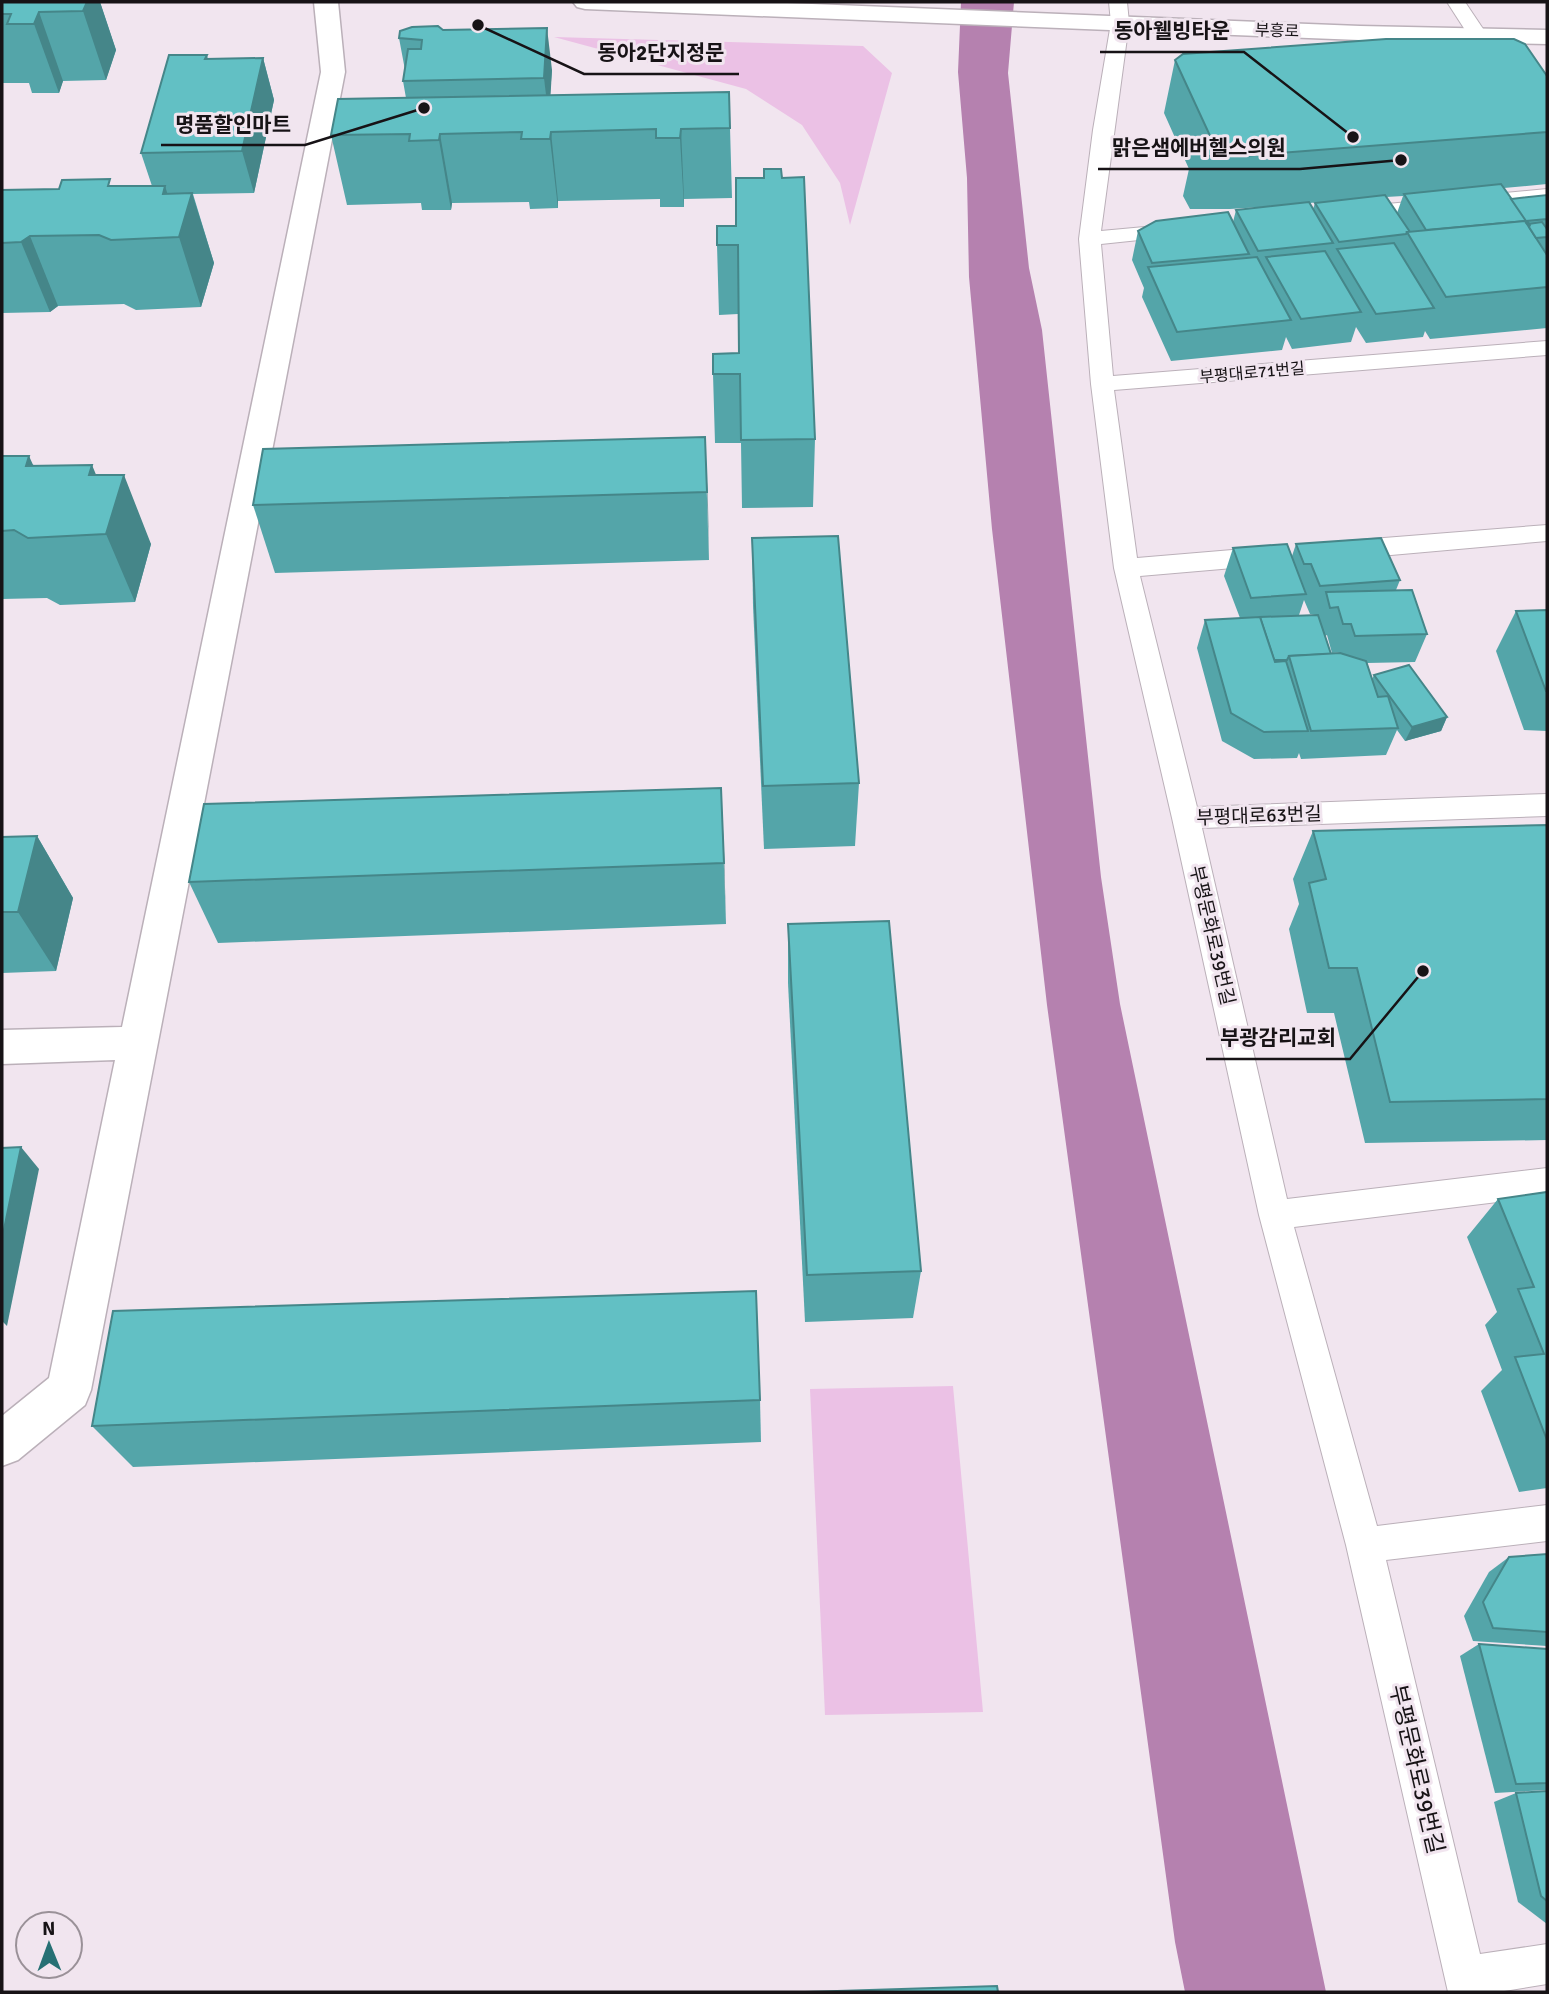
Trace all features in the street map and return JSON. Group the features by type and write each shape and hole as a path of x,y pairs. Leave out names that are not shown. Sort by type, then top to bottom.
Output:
{"street":[{"path":"2,1444 69,1390 333,72 326,2"},
{"name":"부흥로","path":"585,2 1119,13 1477,36 1547,37"},
{"path":"2,1047 138,1043"}],"lane":[{"path":"1456,2 1508,81"},
{"path":"1102,384 1090,239 1119,13"},
{"path":"1339,215 1547,195"},
{"path":"1090,239 1201,228"},
{"name":"부평대로71번길","path":"1102,384 1547,348"},
{"name":"부평대로63번길","path":"1102,384 1126,568 1186,818 1547,805"},
{"path":"1316,552 1547,533"},
{"path":"1126,568 1289,555"},
{"name":"부평문화로39번길","path":"1186,818 1275,1215 1364,1545 1468,1984"},
{"path":"1275,1215 1547,1182"},
{"path":"1364,1545 1547,1523"},
{"path":"1468,1984 1547,1964"}],"shaded area":[{"path":"961,2 1014,2 1008,73 1029,268 1042,330 1101,877 1120,1004 1326,1992 1185,1992 1175,1942 1047,1005 992,529 969,277 967,178 958,72"},
{"path":"554,37 863,46 892,73 850,225 840,183 802,125 746,89"},
{"path":"953,1386 983,1712 825,1715 810,1389"}],"building":[{"path":"2,2 87,2 83,11 39,12 34,24 7,24 11,14 2,14"},
{"path":"438,26 443,30 547,28 544,78 403,81 408,49 421,49 422,40 399,38 400,31 412,27"},
{"path":"1386,39 1514,39 1525,44 1547,76 1547,132 1243,156 1202,156 1195,143 1212,140 1175,60 1183,54"},
{"path":"169,55 207,55 205,59 263,58 242,151 141,153"},
{"path":"729,92 730,128 681,129 680,138 656,138 656,129 551,132 550,139 521,139 522,132 440,134 439,140 409,141 410,134 331,135 338,99"},
{"path":"764,169 781,169 782,178 804,177 815,439 741,440 740,374 713,374 713,354 739,353 738,245 717,245 717,226 736,226 736,178 764,178"},
{"path":"110,179 108,186 165,186 163,194 192,193 179,237 111,240 99,235 30,236 21,242 2,243 2,190 59,189 62,180"},
{"path":"1501,184 1530,225 1525,221 1426,230 1404,194"},
{"path":"1385,195 1410,232 1339,242 1315,203"},
{"path":"1547,195 1547,219 1526,221 1511,199"},
{"path":"1309,202 1333,243 1258,251 1236,210"},
{"path":"1228,212 1249,254 1152,263 1138,231 1156,221"},
{"path":"1525,221 1547,255 1547,287 1446,297 1407,232"},
{"path":"1542,222 1547,229 1547,237 1536,238 1528,224"},
{"path":"1394,243 1434,308 1376,314 1337,249"},
{"path":"1325,251 1361,312 1301,319 1266,257"},
{"path":"1257,257 1291,320 1177,332 1148,267"},
{"path":"705,437 707,492 253,505 263,449"},
{"path":"2,456 29,456 26,466 92,465 89,475 124,475 106,534 28,538 14,530 2,531"},
{"path":"838,536 859,783 763,786 752,538"},
{"path":"1381,538 1400,580 1320,586 1311,564 1304,564 1296,544"},
{"path":"1287,544 1306,594 1251,598 1233,548"},
{"path":"1412,590 1427,634 1355,636 1351,624 1343,624 1338,607 1330,608 1326,592"},
{"path":"1547,610 1547,691 1546,691 1516,611"},
{"path":"1318,615 1331,654 1289,656 1287,660 1274,660 1260,617"},
{"path":"1260,617 1275,662 1286,661 1308,731 1264,732 1231,713 1205,620"},
{"path":"1340,653 1366,661 1378,697 1388,696 1398,728 1311,731 1289,656"},
{"path":"1409,665 1447,717 1412,727 1374,675"},
{"path":"721,788 724,863 189,882 204,804"},
{"path":"1547,825 1547,1099 1390,1102 1357,968 1329,968 1309,883 1326,879 1313,831"},
{"path":"37,836 18,912 2,912 2,837"},
{"path":"889,921 921,1271 807,1275 788,924"},
{"path":"21,1147 2,1239 2,1148"},
{"path":"1547,1192 1547,1440 1515,1357 1544,1354 1518,1289 1534,1287 1498,1199"},
{"path":"756,1291 760,1400 92,1426 113,1311"},
{"path":"1547,1554 1547,1632 1493,1628 1483,1602 1509,1557"},
{"path":"1479,1644 1547,1649 1547,1783 1516,1784"},
{"path":"1547,1791 1547,1901 1541,1896 1516,1793"},
{"path":"997,1986 998,1992 805,1992"}],"place":[{"name":"동아2단지정문","path":"478,25"},
{"name":"명품할인마트","path":"424,108"},
{"name":"동아웰빙타운","path":"1353,137"},
{"name":"맑은샘에버헬스의원","path":"1401,160"},
{"name":"부광감리교회","path":"1423,971"}]}
